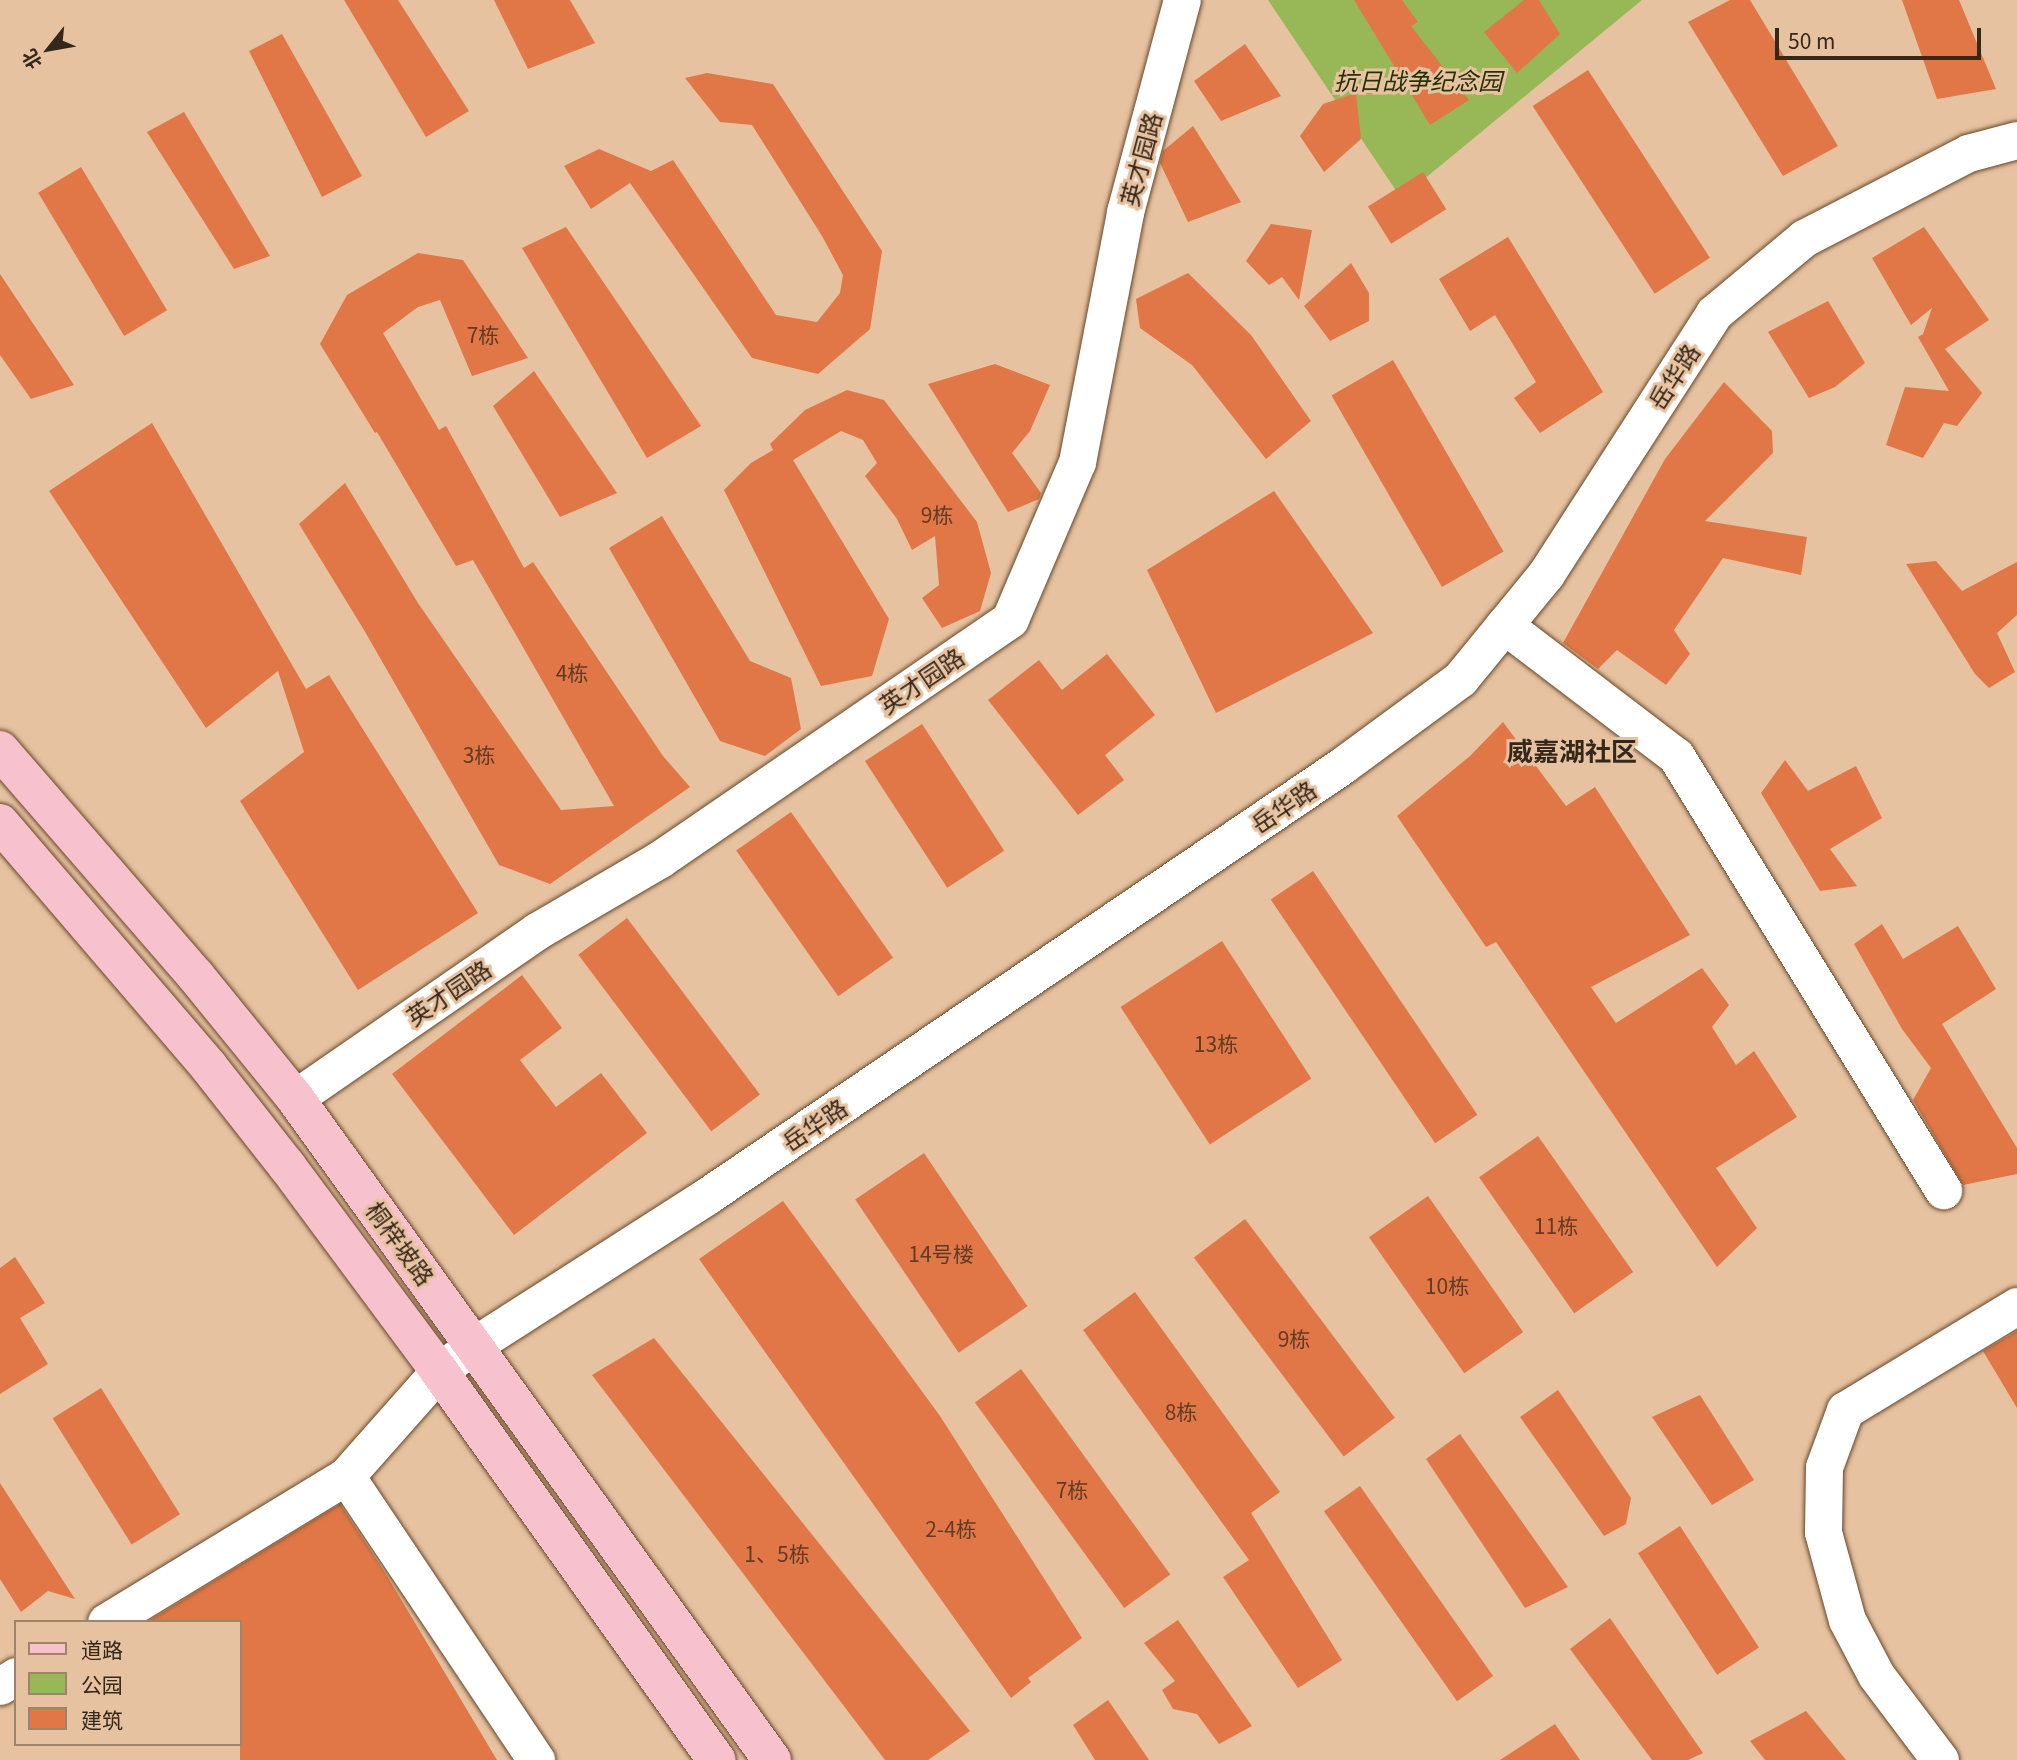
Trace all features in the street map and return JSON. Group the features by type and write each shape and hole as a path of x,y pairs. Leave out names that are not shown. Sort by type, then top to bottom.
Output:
{"main road":[{"name":"桐梓坡路","path":"0,750 195,975 295,1098 772,1760"},
{"name":"桐梓坡路","path":"0,823 209,1068 439,1371 716,1760"}],"street":[{"name":"英才园路","path":"295,1098 537,931 660,859 1010,619 1077,462 1125,212 1182,0"},
{"name":"岳华路","path":"109,1620 346,1476 439,1371 474,1345 707,1196 1343,765 1460,679 1546,574 1714,313 1804,238 1968,153 2017,140"},
{"path":"1504,625 1676,756 1943,1190"},
{"path":"1940,1760 1876,1675 1847,1620 1823,1532 1824,1467 1845,1410 2017,1306"},
{"path":"346,1476 536,1760"}],"green space":[{"name":"抗日战争纪念园","path":"1268,0 1642,0 1401,198"}],"building":[{"path":"344,0 398,0 469,111 426,137"},
{"path":"494,0 570,0 595,43 528,69"},
{"path":"1354,0 1402,0 1418,22 1411,26 1469,100 1430,125"},
{"path":"1524,0 1539,0 1560,34 1517,73 1484,32"},
{"path":"1730,0 1750,0 1838,146 1783,176 1688,22"},
{"path":"1902,0 1959,0 1996,89 1937,99"},
{"path":"282,34 362,176 322,197 249,51"},
{"path":"1245,44 1281,96 1221,121 1194,81"},
{"path":"1588,70 1710,258 1655,294 1533,106"},
{"path":"707,73 773,84 882,251 870,329 818,374 752,358 630,183 591,209 564,166 599,149 651,171 673,160 776,315 817,322 840,293 843,275 822,236 752,125 720,122 685,78"},
{"path":"1356,93 1361,139 1324,172 1300,136 1323,104"},
{"path":"184,112 270,256 234,269 147,132"},
{"path":"1193,126 1241,202 1188,222 1160,163 1163,151"},
{"path":"81,167 167,310 124,336 38,193"},
{"path":"1423,172 1446,209 1391,244 1368,206"},
{"path":"1271,224 1312,230 1299,300 1282,277 1269,285 1246,261"},
{"path":"566,227 701,426 647,458 522,248"},
{"path":"1924,227 1989,320 1945,349 1982,393 1957,426 1944,423 1923,458 1886,445 1905,387 1949,391 1918,337 1923,334 1932,308 1911,325 1872,258"},
{"path":"1508,237 1603,392 1540,433 1514,398 1536,382 1495,315 1470,331 1439,279"},
{"path":"418,253 463,260 528,358 472,376 440,300 418,307 383,333 439,430 446,426 524,568 533,562 663,756 690,787 550,884 499,865 364,630 299,524 345,483 418,603 561,810 614,806 473,560 456,566 377,432 375,433 320,344 347,295"},
{"path":"1351,263 1369,293 1369,321 1330,341 1304,306"},
{"path":"1188,273 1251,335 1311,421 1266,459 1192,365 1140,328 1136,299"},
{"path":"0,274 74,385 31,399 0,355"},
{"path":"1828,301 1865,363 1835,387 1809,398 1768,332"},
{"path":"1393,360 1504,551 1442,587 1332,396"},
{"path":"995,364 1050,385 1030,431 1012,453 1041,493 1039,499 1008,512 928,384"},
{"path":"534,371 617,493 560,517 493,406"},
{"path":"1724,382 1772,431 1773,453 1705,521 1807,537 1801,575 1723,558 1674,630 1690,654 1666,685 1617,650 1598,669 1563,643 1665,459"},
{"path":"847,390 884,400 977,522 991,573 980,611 942,628 922,598 939,585 935,536 912,550 897,519 865,476 877,463 863,440 841,431 793,460 889,619 872,676 821,686 724,490 751,463 773,450 770,444 805,410"},
{"path":"152,423 306,689 329,675 478,913 358,990 240,801 304,752 278,671 206,728 49,491"},
{"path":"1274,491 1373,633 1216,713 1147,570"},
{"path":"662,516 750,661 791,678 801,729 765,756 720,741 609,548"},
{"path":"1936,561 1962,591 2017,562 2017,615 1997,633 2015,672 1989,688 1975,674 1906,564"},
{"path":"1107,654 1155,715 1105,755 1124,780 1078,815 988,700 1039,660 1062,690"},
{"path":"1503,722 1566,806 1595,787 1690,935 1591,987 1616,1023 1702,968 1729,1005 1712,1027 1736,1065 1754,1051 1797,1117 1716,1168 1757,1228 1717,1267 1496,942 1486,947 1397,816 1470,756"},
{"path":"922,724 1004,851 947,888 865,761"},
{"path":"1785,760 1808,791 1856,766 1882,818 1830,849 1857,886 1820,891 1761,793"},
{"path":"791,812 893,958 838,996 736,850"},
{"path":"1313,871 1477,1115 1435,1143 1271,900"},
{"path":"627,918 760,1094 711,1131 578,955"},
{"path":"1882,924 1903,959 1958,926 1996,989 1942,1024 2017,1148 2017,1174 1963,1185 1913,1100 1931,1068 1902,1029 1854,944"},
{"path":"1222,941 1311,1079 1210,1144 1121,1007"},
{"path":"522,975 562,1028 520,1060 556,1107 601,1073 647,1133 514,1235 392,1074"},
{"path":"1538,1136 1633,1272 1574,1313 1479,1177"},
{"path":"924,1153 1027,1306 959,1353 855,1199"},
{"path":"1428,1196 1523,1332 1464,1373 1369,1237"},
{"path":"783,1201 940,1416 1082,1638 1028,1678 1031,1682 1011,1698 699,1259"},
{"path":"1245,1219 1395,1418 1344,1456 1194,1258"},
{"path":"15,1257 45,1303 20,1318 48,1364 0,1394 0,1268"},
{"path":"1135,1292 1280,1492 1251,1513 1342,1660 1298,1688 1223,1577 1249,1560 1083,1330"},
{"path":"2017,1331 2017,1408 1983,1351"},
{"path":"654,1338 970,1731 928,1760 885,1760 592,1375"},
{"path":"1021,1369 1170,1574 1124,1608 975,1403"},
{"path":"101,1388 180,1514 132,1545 53,1418"},
{"path":"1558,1390 1631,1498 1626,1524 1604,1536 1520,1417"},
{"path":"1700,1395 1754,1480 1712,1505 1652,1417"},
{"path":"1460,1434 1568,1587 1525,1608 1426,1459"},
{"path":"0,1483 75,1599 48,1591 21,1612 0,1579"},
{"path":"1360,1486 1493,1676 1457,1701 1324,1511"},
{"path":"340,1504 384,1571 497,1760 240,1760 242,1620 150,1620"},
{"path":"1680,1526 1759,1648 1717,1675 1638,1553"},
{"path":"1610,1618 1703,1753 1688,1760 1652,1760 1570,1649"},
{"path":"1178,1620 1252,1726 1219,1744 1197,1714 1173,1709 1162,1690 1175,1681 1144,1643"},
{"path":"1108,1700 1149,1760 1095,1760 1073,1725"},
{"path":"1806,1711 1846,1760 1765,1760 1750,1741"},
{"path":"1555,1724 1580,1760 1500,1760"}],"district":[{"name":"威嘉湖社区","path":"1572,750"}]}
